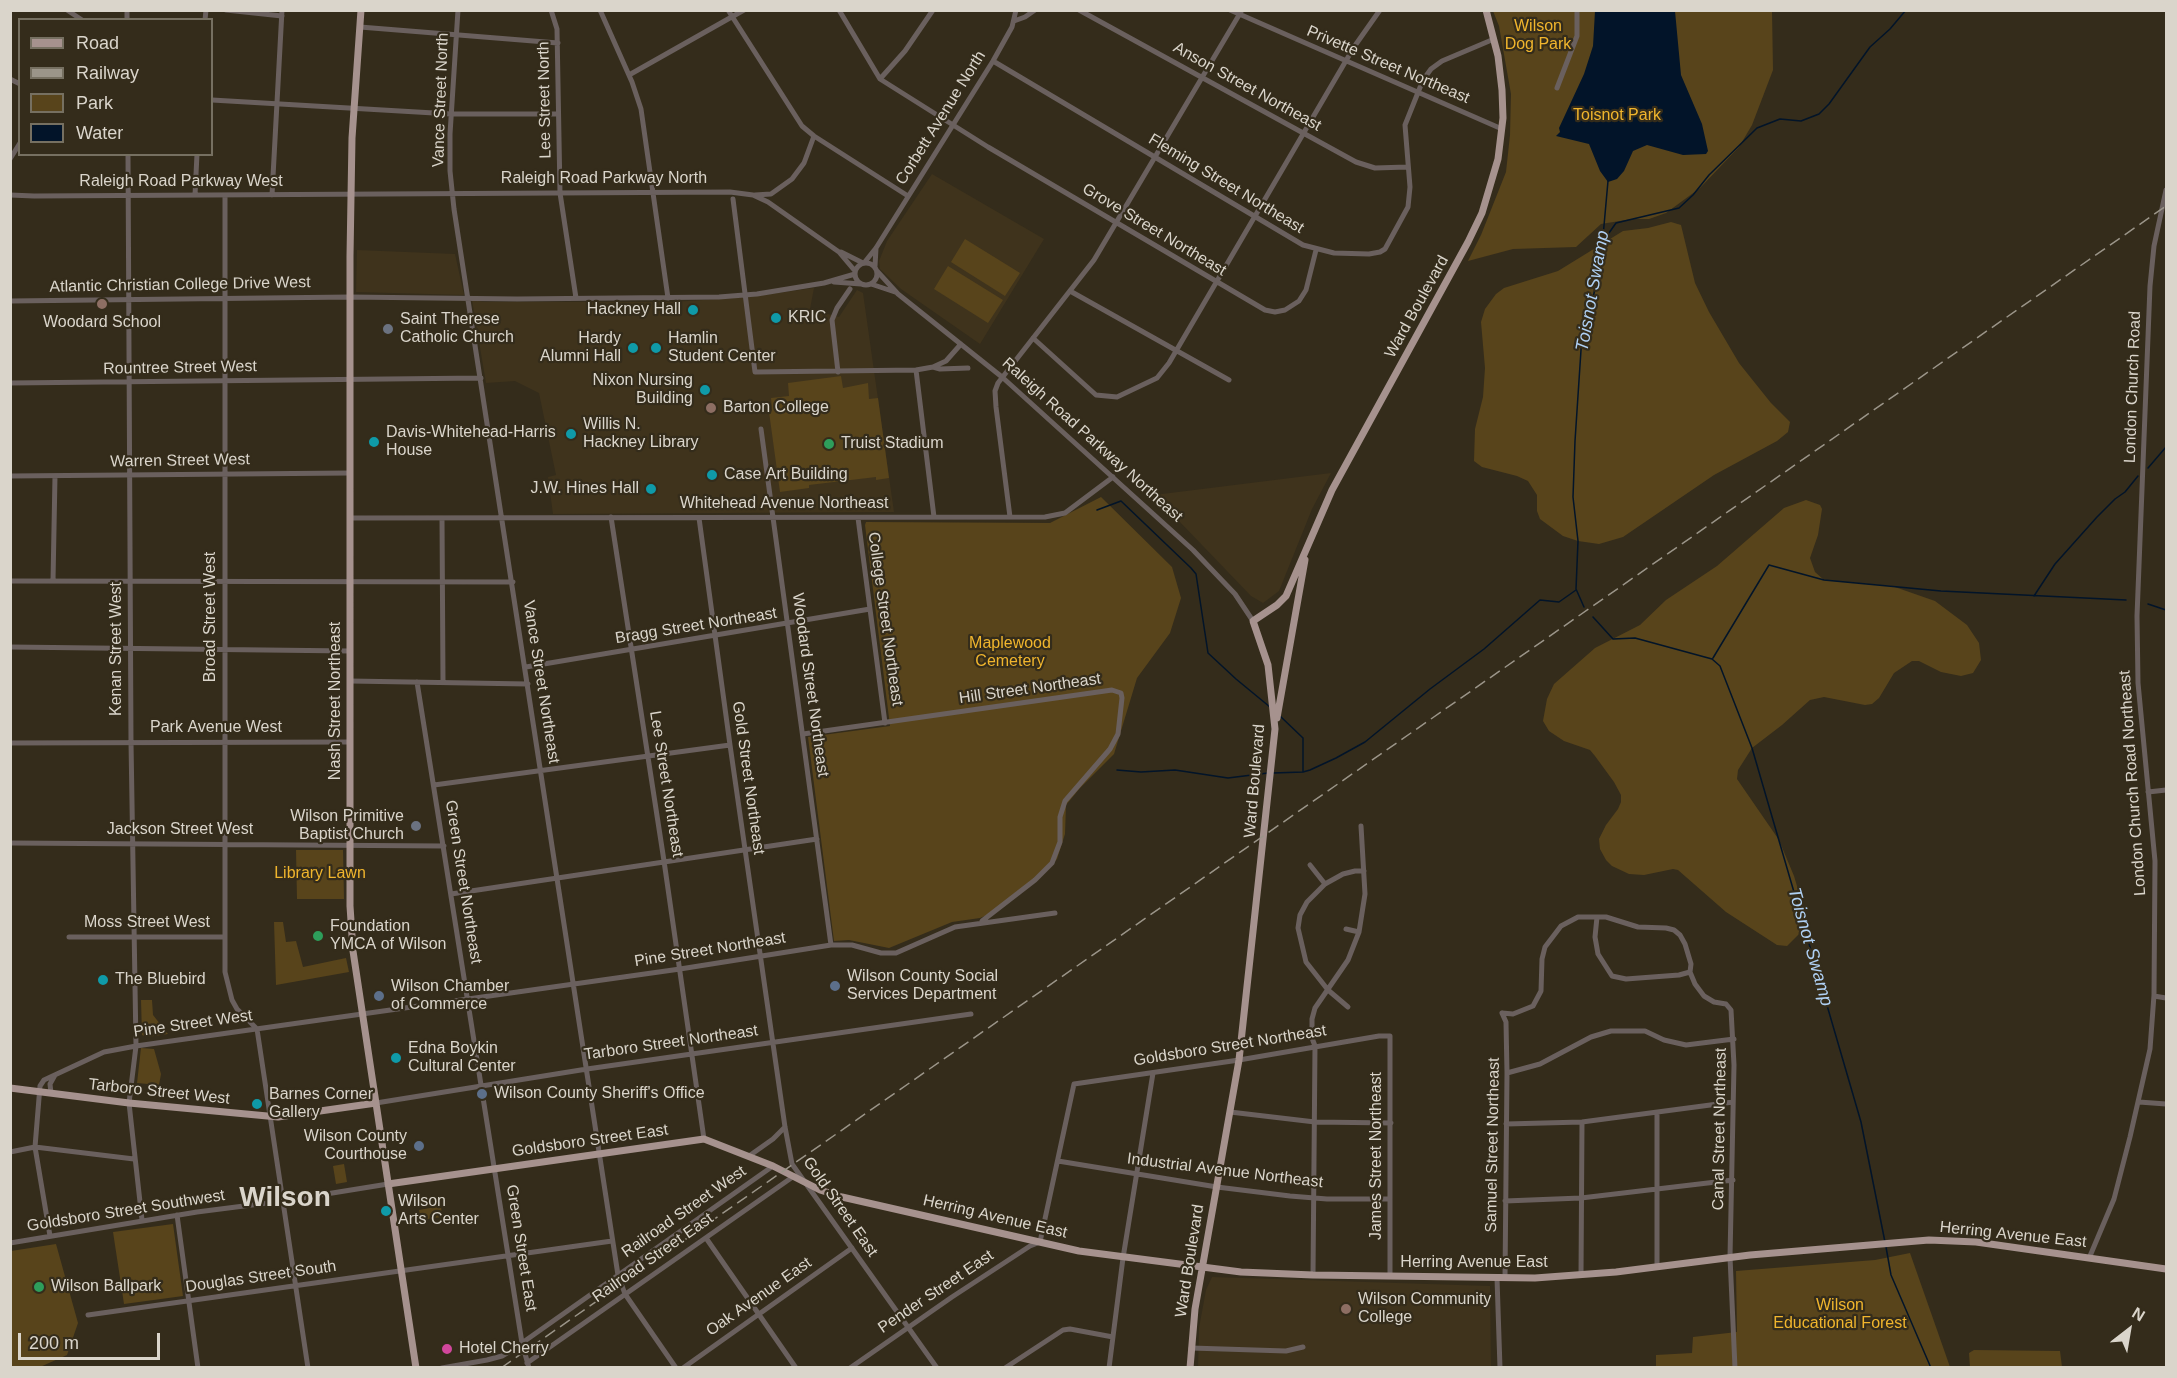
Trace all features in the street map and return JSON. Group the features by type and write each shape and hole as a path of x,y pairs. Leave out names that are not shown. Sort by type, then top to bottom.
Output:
{"main road":[{"name":"Nash Street Northeast","path":"361,10 354,109 350,297 351,933 417,1368"},
{"name":"Ward Boulevard","path":"1190,1368 1195,1309 1239,1060 1275,729 1268,665 1253,621 1278,605 1286,596 1324,506 1347,459 1477,225 1494,178 1502,129 1503,90 1486,10"},
{"path":"1275,729 1309,540"},
{"name":"Tarboro Street West","path":"10,1088 270,1117 376,1103"},
{"name":"Goldsboro Street East","path":"388,1184 704,1139 792,1175"},
{"name":"Herring Avenue East","path":"792,1175 820,1190 842,1197 1040,1242 1123,1258 1241,1272 1501,1278 1581,1275 1730,1257 1905,1241 1976,1242 2090,1256 2166,1269"}],"street":[{"path":"226,10 282,13 272,195"},
{"name":"Vance Street North","path":"458,10 450,151 453,194 469,298"},
{"name":"Lee Street North","path":"551,10 557,29 558,43 560,193 576,298"},
{"path":"600,10 629,75 641,109 655,192 668,298"},
{"path":"728,10 802,126 908,196"},
{"path":"629,75 744,10"},
{"path":"839,10 880,79 905,51 933,10"},
{"name":"Corbett Avenue North","path":"864,263 876,248 993,61 1012,27 1016,10"},
{"path":"1014,21 1035,10"},
{"name":"Anson Street Northeast","path":"1079,10 1303,134 1370,167 1384,169 1407,167"},
{"name":"Privette Street Northeast","path":"1230,10 1502,129"},
{"path":"1033,338 1096,395 1117,397 1157,378 1363,31 1380,10"},
{"path":"1557,88 1577,36 1577,10"},
{"path":"1010,517 995,391 1002,377 1094,260 1241,13"},
{"path":"360,27 558,43"},
{"name":"Fleming Street Northeast","path":"993,61 1303,245 1316,250 1369,254 1385,249 1408,207 1410,197 1405,125 1426,74 1436,64 1494,39"},
{"name":"Grove Street Northeast","path":"880,79 952,125 1265,310 1275,312 1285,310 1299,301 1306,290 1316,250"},
{"path":"213,100 451,114 558,114"},
{"path":"753,195 771,194 798,172 804,163 814,136"},
{"path":"10,159 18,146"},
{"name":"Kenan Street West","path":"128,156 130,648 136,1046 129,1103 142,1220"},
{"path":"195,195 197,156"},
{"name":"London Church Road","path":"2139,586 2150,286 2159,216 2166,190"},
{"name":"Raleigh Road Parkway North","path":"352,195 655,192 730,192 753,195 776,207 839,252 864,263"},
{"path":"771,194 776,207"},
{"name":"Raleigh Road Parkway West","path":"10,195 352,195"},
{"name":"Broad Street West","path":"225,195 225,972 228,989 237,1010 257,1029"},
{"path":"732,199 755,372 916,370 933,367 946,361 961,344"},
{"path":"830,282 872,284 876,279 876,248"},
{"name":"Raleigh Road Parkway North","path":"839,252 855,272"},
{"path":"830,282 855,272 864,263 871,264 876,270"},
{"name":"Raleigh Road Parkway Northeast","path":"876,270 898,294 1002,377 1208,565 1235,594 1253,621"},
{"path":"855,272 861,284"},
{"name":"Atlantic Christian College Drive West","path":"10,301 350,297 668,298 744,295 830,282"},
{"name":"Raleigh Road Parkway Northeast","path":"872,284 898,294"},
{"path":"838,372 832,320 850,289"},
{"path":"1070,291 1229,380"},
{"name":"Vance Street Northeast","path":"469,298 618,1275 625,1294 676,1368"},
{"path":"933,367 968,368"},
{"path":"916,370 934,517"},
{"name":"Rountree Street West","path":"10,383 481,378"},
{"name":"Woodard Street Northeast","path":"761,429 775,518 831,945"},
{"name":"Warren Street West","path":"10,476 350,472"},
{"path":"53,581 55,476"},
{"name":"Whitehead Avenue Northeast","path":"351,518 858,518 1060,515 1113,477"},
{"name":"Lee Street Northeast","path":"611,517 704,1139"},
{"path":"442,518 443,682"},
{"name":"Gold Street Northeast","path":"699,518 729,745 773,1042"},
{"name":"College Street Northeast","path":"858,518 885,723"},
{"path":"10,581 513,582"},
{"name":"London Church Road Northeast","path":"2090,1256 2114,1199 2139,1102 2150,1049 2154,996 2155,861 2138,683 2139,586"},
{"name":"Bragg Street Northeast","path":"526,667 870,609"},
{"path":"10,647 350,651"},
{"path":"350,681 528,684"},
{"name":"Green Street Northeast","path":"417,682 483,1086"},
{"name":"Hill Street Northeast","path":"803,734 1112,690 1120,693 1122,698 1118,734 1110,749 1065,801 1060,817 1060,842 1052,863 1035,880 981,922"},
{"name":"Park Avenue West","path":"10,743 350,742"},
{"path":"434,785 729,745"},
{"path":"2148,792 2166,790"},
{"path":"1313,1275 1315,1047 1312,1038 1315,1008 1348,960 1359,932 1365,894 1361,826"},
{"path":"451,894 557,876 817,839"},
{"name":"Jackson Street West","path":"10,843 444,846"},
{"path":"1310,865 1325,884"},
{"path":"1348,1007 1328,990 1306,962 1298,928 1300,915 1307,902 1325,884 1343,874 1364,871"},
{"name":"Pine Street Northeast","path":"364,1014 831,945 852,945 881,953 896,953 945,930 981,922 1055,914"},
{"path":"1606,916 1638,927 1674,930 1685,944 1691,964 1690,972 1626,979 1612,976 1598,954 1595,937 1597,917 1606,916"},
{"name":"Samuel Street Northeast","path":"1500,1368 1507,1073 1506,1022 1502,1013 1513,1014 1533,1005 1541,991 1542,959 1545,946 1561,926 1578,917 1597,917"},
{"path":"1346,929 1359,932"},
{"name":"Moss Street West","path":"69,937 224,937"},
{"name":"Canal Street Northeast","path":"1690,972 1704,996 1714,1002 1726,1004 1731,1010 1734,1039 1734,1102 1730,1257 1735,1368"},
{"path":"2154,996 2166,998"},
{"name":"Pine Street West","path":"39,1092 44,1080 104,1052 364,1014"},
{"name":"Tarboro Street Northeast","path":"376,1103 587,1069 971,1014"},
{"path":"257,1029 308,1368"},
{"path":"1507,1073 1540,1064 1591,1037 1611,1031 1644,1031 1664,1040 1686,1045 1734,1039"},
{"name":"Goldsboro Street Northeast","path":"1058,1161 1074,1084 1390,1036"},
{"name":"James Street Northeast","path":"1390,1036 1390,1276"},
{"name":"Gold Street East","path":"773,1042 792,1164 937,1368"},
{"path":"1109,1368 1123,1258 1153,1072"},
{"path":"51,1092 50,1084 55,1074"},
{"name":"Green Street East","path":"483,1086 522,1343 528,1365"},
{"path":"39,1092 35,1147 50,1236"},
{"path":"1506,1124 1582,1122 1657,1114 1734,1102"},
{"path":"2139,1102 2166,1104"},
{"path":"1230,1112 1315,1122 1390,1123"},
{"path":"1657,1114 1657,1267"},
{"path":"1581,1275 1582,1122"},
{"path":"749,1156 773,1139 785,1127"},
{"path":"10,1152 35,1147 134,1159"},
{"path":"1040,1242 1058,1161"},
{"name":"Industrial Avenue Northeast","path":"1058,1161 1216,1187 1314,1198 1390,1199"},
{"name":"Railroad Street West","path":"442,1368 502,1356 773,1166"},
{"name":"Railroad Street East","path":"528,1365 792,1175"},
{"path":"1505,1201 1581,1198 1733,1180"},
{"name":"Goldsboro Street Southwest","path":"10,1243 142,1220 388,1184"},
{"path":"177,1215 198,1368"},
{"path":"706,1238 796,1368"},
{"name":"Douglas Street South","path":"88,1315 612,1240"},
{"name":"Pender Street East","path":"850,1368 1030,1246 1040,1242"},
{"name":"Oak Avenue East","path":"682,1368 852,1248"},
{"path":"1005,1368 1063,1330 1070,1329 1113,1337"},
{"path":"1191,1348 1274,1351 1303,1347"}],"shaded area":[{"path":"932,174 1044,239 980,344 901,289 880,269 879,261 887,241"},
{"path":"357,250 455,254 464,295 356,292"},
{"name":"Barton College","path":"814,288 810,309 839,317 857,290 863,293 894,512 553,514 548,477 556,475 539,393 515,381 486,383 472,300 484,302 672,302 749,297"},
{"path":"1331,473 1312,509 1279,591 1263,603 1251,596 1154,495"},
{"name":"Wilson Community College","path":"1212,1277 1490,1286 1491,1367 1198,1368 1199,1328 1206,1290"}],"green space":[{"name":"Toisnot Park","path":"1493,11 1772,11 1773,70 1752,125 1739,147 1700,188 1666,213 1649,219 1601,224 1576,247 1513,249 1468,261 1506,172 1510,135 1511,94 1499,26"},
{"path":"1671,222 1681,225 1695,283 1709,312 1739,363 1771,403 1790,422 1788,432 1777,441 1714,475 1623,537 1599,544 1578,541 1563,536 1540,519 1537,511 1537,495 1528,481 1482,467 1474,461 1475,429 1483,397 1485,368 1481,322 1485,309 1496,294 1504,288 1558,271 1623,231"},
{"path":"965,239 1020,273 1005,296 951,262"},
{"path":"948,266 1003,300 988,323 934,289"},
{"name":"Truist Stadium","path":"841,376 843,388 868,383 869,399 878,398 889,478 876,480 876,477 809,485 809,488 780,492 769,412 772,411 771,398 789,396 788,383"},
{"name":"Maplewood Cemetery","path":"1101,497 1172,567 1181,598 1170,633 1137,678 1114,754 1066,805 1065,834 1057,859 1038,880 999,910 980,918 952,922 889,948 849,940 834,941 808,737 890,726 866,522 1050,523"},
{"path":"1806,500 1820,505 1822,509 1818,535 1810,558 1815,572 1824,580 1892,586 1935,601 1967,625 1979,643 1981,660 1973,673 1961,676 1941,672 1919,661 1912,661 1894,673 1879,698 1872,704 1865,705 1824,697 1810,700 1752,748 1738,770 1737,779 1779,840 1802,903 1799,934 1787,946 1777,945 1726,912 1678,870 1644,875 1629,874 1612,866 1600,849 1599,839 1618,809 1621,795 1590,750 1564,741 1549,731 1543,721 1547,699 1554,684 1595,648 1640,625 1666,600 1717,566 1784,508"},
{"name":"Library Lawn","path":"296,850 343,850 344,899 297,899"},
{"path":"274,922 283,922 286,942 296,941 303,967 346,958 349,972 276,985"},
{"path":"141,1000 152,1000 153,1015 168,1034 147,1037 142,1035"},
{"path":"141,1048 154,1049 161,1074 159,1085 137,1083"},
{"path":"344,1164 347,1182 336,1184 333,1166"},
{"path":"441,1206 442,1217 421,1220 419,1210"},
{"path":"173,1224 183,1296 124,1304 113,1232"},
{"name":"Wilson Ballpark","path":"56,1244 78,1323 67,1355 40,1367 11,1367 11,1251"},
{"name":"Wilson Educational Forest","path":"1910,1253 1950,1367 1656,1368 1656,1355 1692,1353 1693,1337 1737,1332 1736,1271 1875,1260"},
{"path":"1974,1350 2060,1351 2062,1367 1970,1367 1969,1353"}],"water":[{"path":"1595,11 1675,11 1681,75 1702,124 1708,151 1706,154 1683,155 1647,145 1633,151 1624,171 1617,179 1608,182 1600,171 1589,144 1556,136 1560,132 1559,128 1584,74 1593,46"}],"waterway":[{"path":"1604,240 1616,223 1679,208 1757,128 1780,119 1801,121 1819,114 1829,104 1870,47 1906,10"},
{"name":"Toisnot Swamp","path":"1584,607 1576,589 1578,541 1573,497 1575,441 1582,335 1592,303 1601,259 1608,181"},
{"path":"2148,468 2166,447"},
{"path":"2034,596 2055,564 2138,476"},
{"path":"1097,510 1121,501 1191,568 1196,574 1208,653 1270,707"},
{"path":"1713,658 1769,565 1824,580 1941,591 2126,600"},
{"path":"1273,773 1310,770 1365,742 1484,649 1540,600 1559,602 1576,590"},
{"path":"2148,604 2166,610"},
{"name":"Toisnot Swamp","path":"1593,617 1613,639 1635,638 1712,659 1720,666 1752,748 1861,1122 1885,1242"},
{"path":"1280,716 1303,738 1303,771"},
{"path":"1117,770 1141,772 1175,770 1228,778 1268,773"},
{"name":"Toisnot Swamp","path":"1886,1247 1891,1275 1931,1368"}],"railway":[{"path":"501,1368 2166,206"}],"place":[{"name":"Woodard School","path":"102,304"},
{"name":"Hackney Hall","path":"693,310"},
{"name":"KRIC","path":"776,318"},
{"name":"Saint Therese Catholic Church","path":"388,329"},
{"name":"Hardy Alumni Hall","path":"633,348"},
{"name":"Hamlin Student Center","path":"656,348"},
{"name":"Nixon Nursing Building","path":"705,390"},
{"name":"Barton College","path":"711,408"},
{"name":"Willis N. Hackney Library","path":"571,434"},
{"name":"Davis-Whitehead-Harris House","path":"374,442"},
{"name":"Truist Stadium","path":"829,444"},
{"name":"Case Art Building","path":"712,475"},
{"name":"J.W. Hines Hall","path":"651,489"},
{"name":"Wilson Primitive Baptist Church","path":"416,826"},
{"name":"Foundation YMCA of Wilson","path":"318,936"},
{"name":"The Bluebird","path":"103,980"},
{"name":"Wilson County Social Services Department","path":"835,986"},
{"name":"Wilson Chamber of Commerce","path":"379,996"},
{"name":"Edna Boykin Cultural Center","path":"396,1058"},
{"name":"Wilson County Sheriff's Office","path":"482,1094"},
{"name":"Barnes Corner Gallery","path":"257,1104"},
{"name":"Wilson County Courthouse","path":"419,1146"},
{"name":"Wilson Arts Center","path":"386,1211"},
{"name":"Wilson Ballpark","path":"39,1287"},
{"name":"Wilson Community College","path":"1346,1309"},
{"name":"Hotel Cherry","path":"447,1349"}],"district":[{"name":"Wilson","path":"285,1198"}],"park label":[{"name":"Wilson Dog Park","path":"1538,36"}]}
